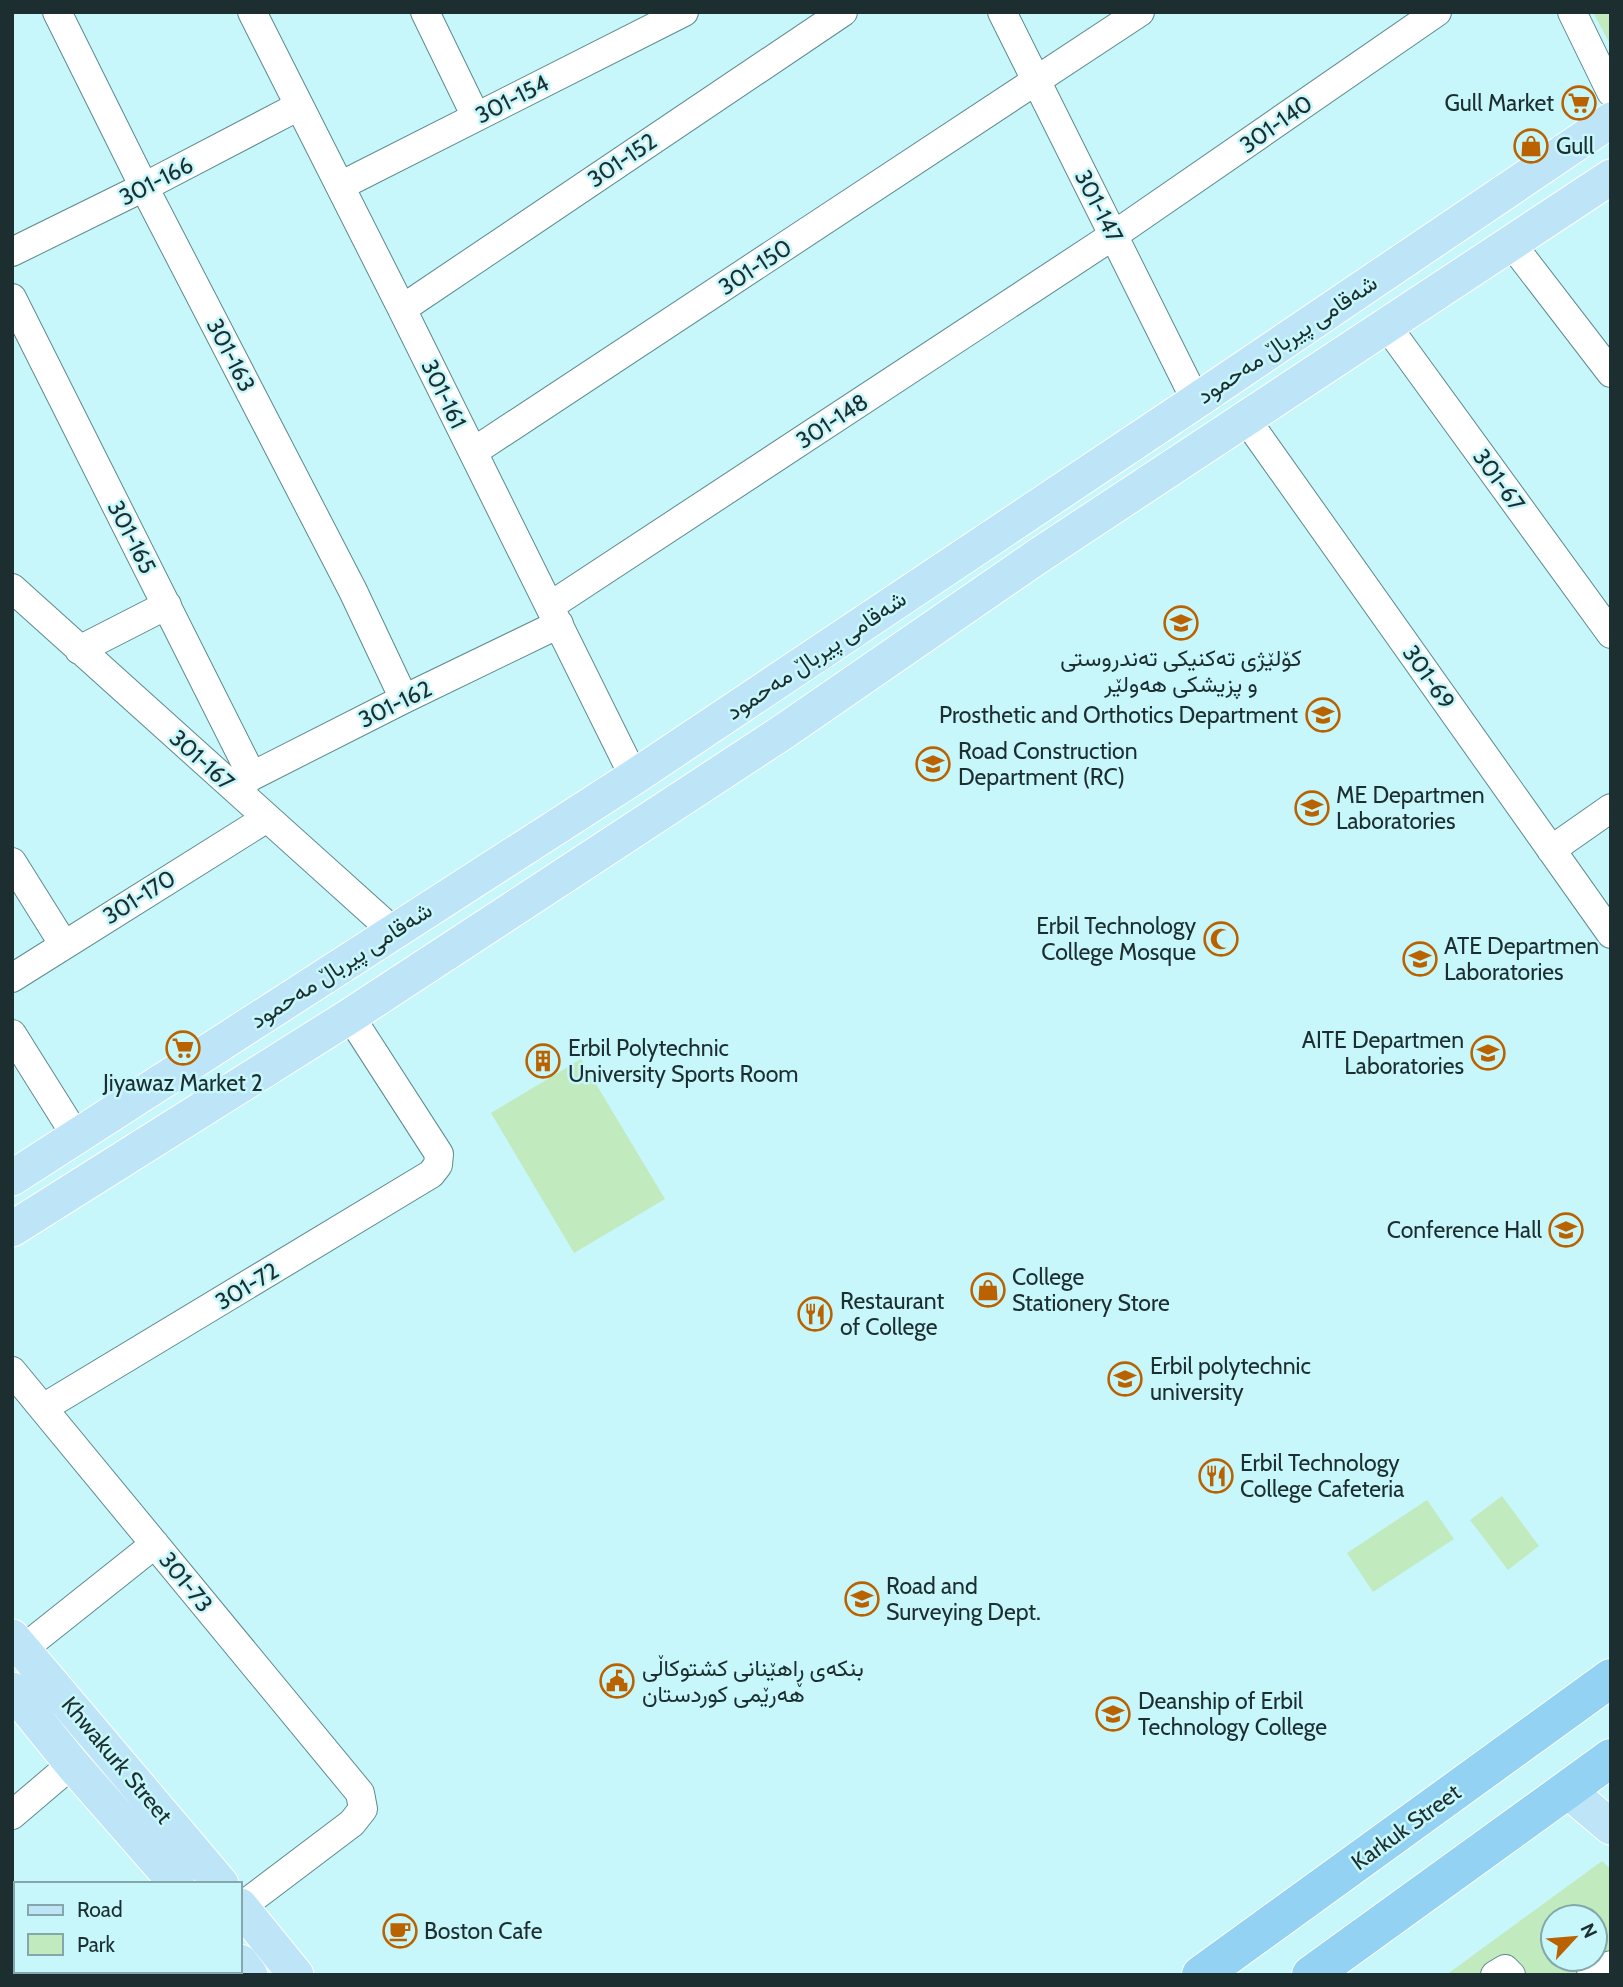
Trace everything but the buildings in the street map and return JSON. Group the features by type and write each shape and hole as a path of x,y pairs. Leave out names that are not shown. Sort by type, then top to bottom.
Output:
{"highway":[{"name":"Karkuk Street","path":"1201,1975 1611,1678"},
{"path":"1311,1975 1567,1790 1608,1765"}],"main road":[{"name":"شەقامی پیرباڵ مەحمود","path":"12,1178 634,777 1611,120"},
{"name":"شەقامی پیرباڵ مەحمود","path":"12,1229 350,1016 783,732 1038,556 1611,177"},
{"path":"1016,522 1038,556"},
{"name":"Khwakurk Street","path":"18,1643 219,1882"},
{"name":"Khwakurk Street","path":"12,1690 72,1764 175,1882"},
{"path":"1567,1790 1611,1827"},
{"path":"242,1909 296,1975"}],"street":[{"name":"301-163","path":"57,12 144,187 341,566 404,699"},
{"name":"301-161","path":"252,12 634,777"},
{"path":"425,12 477,117"},
{"name":"301-154","path":"340,186 684,12"},
{"name":"301-152","path":"402,309 843,12"},
{"name":"301-147","path":"1002,12 1196,401"},
{"name":"301-150","path":"473,452 1140,12"},
{"name":"301-140","path":"1114,235 1437,12"},
{"path":"1572,12 1611,92"},
{"name":"301-166","path":"12,252 299,106"},
{"name":"301-148","path":"555,615 1114,235"},
{"path":"1511,243 1611,373"},
{"name":"301-165","path":"12,298 167,605 243,782"},
{"name":"301-67","path":"1387,326 1600,597 1611,634"},
{"name":"301-69","path":"1246,419 1611,934"},
{"name":"301-167","path":"12,589 79,650 243,782 267,818 393,931"},
{"path":"79,650 167,605"},
{"name":"301-162","path":"243,782 404,699 555,615"},
{"path":"1551,850 1611,808"},
{"name":"301-170","path":"12,978 267,818"},
{"path":"12,862 64,944"},
{"name":"301-72","path":"43,1408 431,1174 438,1165 439,1154 350,1016"},
{"path":"12,1034 76,1136"},
{"name":"301-73","path":"12,1371 360,1793 363,1809 352,1823 242,1906"},
{"path":"18,1643 155,1544"},
{"path":"12,1815 72,1764"},
{"path":"1591,1975 1611,1965"},
{"path":"1495,1975 1504,1969 1511,1975"}],"green space":[{"path":"1593,12 1611,12 1611,46"},
{"path":"581,1059 665,1199 574,1253 491,1113"},
{"path":"1502,1496 1539,1546 1508,1570 1470,1520"},
{"path":"1427,1500 1454,1539 1373,1592 1347,1553"},
{"path":"1602,1861 1611,1869 1611,1975 1446,1975 1539,1907 1539,1973 1609,1973 1609,1903 1545,1903"}],"place":[{"name":"Gull Market","path":"1579,103"},
{"name":"Gull","path":"1531,146"},
{"name":"کۆلێژی تەکنیکی تەندروستی و پزیشکی هەولێر","path":"1181,623"},
{"name":"Prosthetic and Orthotics Department","path":"1323,715"},
{"name":"Road Construction Department (RC)","path":"933,764"},
{"name":"ME Departmen Laboratories","path":"1312,808"},
{"name":"Erbil Technology College Mosque","path":"1221,939"},
{"name":"ATE Departmen Laboratories","path":"1420,959"},
{"name":"Jiyawaz Market 2","path":"183,1048"},
{"name":"AITE Departmen Laboratories","path":"1488,1053"},
{"name":"Erbil Polytechnic University Sports Room","path":"543,1061"},
{"name":"Conference Hall","path":"1566,1230"},
{"name":"College Stationery Store","path":"988,1290"},
{"name":"Restaurant of College","path":"815,1314"},
{"name":"Erbil polytechnic university","path":"1125,1379"},
{"name":"Erbil Technology College Cafeteria","path":"1216,1476"},
{"name":"Road and Surveying Dept.","path":"862,1599"},
{"name":"بنکەی ڕاهێنانی کشتوکاڵی هەرێمی کوردستان","path":"617,1681"},
{"name":"Deanship of Erbil Technology College","path":"1113,1714"},
{"name":"Boston Cafe","path":"400,1931"}]}
